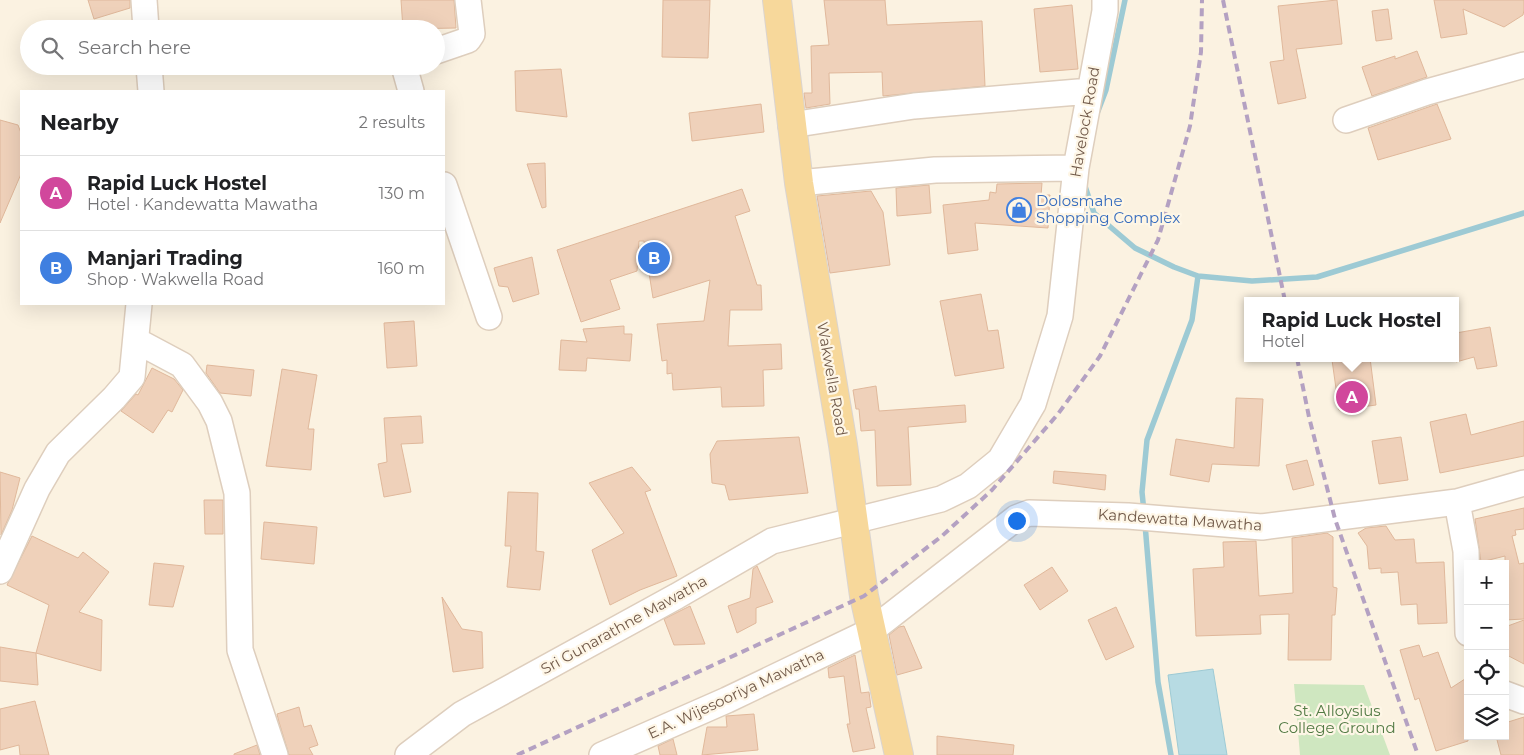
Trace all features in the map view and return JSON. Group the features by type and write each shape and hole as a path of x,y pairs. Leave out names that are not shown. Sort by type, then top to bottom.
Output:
{"main road":[{"name":"Wakwella Road","path":"777,0 799,182 843,445 871,632 899,755"}],"street":[{"path":"144,0 145,20"},
{"path":"445,48 468,40 472,29 468,0"},
{"name":"Havelock Road","path":"853,520 941,499 968,486 1000,460 1033,404 1060,316 1076,168 1105,11 1105,0"},
{"path":"1346,120 1426,92 1524,65"},
{"path":"150,75 151,90"},
{"path":"407,75 411,90"},
{"path":"791,125 914,106 1090,91"},
{"path":"799,182 935,170 1076,168"},
{"path":"445,188 489,317"},
{"path":"0,571 37,489 58,453 114,398 132,377 137,341 139,305"},
{"path":"137,341 182,364 210,403 219,421 238,493 240,650 275,755"},
{"name":"Kandewatta Mawatha","path":"871,632 1016,518 1029,513 1128,516 1262,528 1458,502 1524,483"},
{"path":"1458,502 1466,551 1467,605"},
{"name":"Sri Gunarathne Mawatha","path":"408,755 462,714 684,592 772,541 853,520"},
{"name":"E.A. Wijesooriya Mawatha","path":"602,755 727,700 871,632"},
{"path":"1508,695 1524,701"}],"green space":[{"name":"St. Alloysius College Ground","path":"1294,684 1364,685 1390,755 1300,755"}],"water":[{"path":"1213,669 1227,755 1179,755 1168,675"}],"building":[{"path":"88,0 130,0 130,8 94,19"},
{"path":"401,0 454,0 456,28 445,28 445,20 402,20"},
{"path":"663,0 710,0 708,58 662,57"},
{"path":"824,0 885,0 887,25 982,21 985,86 883,96 882,72 829,73 830,104 806,108 804,93 812,93 811,46 829,45"},
{"path":"1337,0 1342,44 1296,49 1306,98 1278,104 1270,62 1284,60 1278,6"},
{"path":"1434,0 1524,0 1524,10 1523,15 1504,27 1463,9 1467,34 1441,38"},
{"path":"1072,5 1078,69 1040,72 1034,9"},
{"path":"1388,9 1392,39 1376,41 1372,11"},
{"path":"1417,51 1427,77 1372,96 1362,67 1395,56 1395,59"},
{"path":"561,69 567,117 516,111 515,71"},
{"path":"761,104 764,132 692,141 689,113"},
{"path":"1437,104 1451,139 1378,160 1368,128"},
{"path":"0,120 18,125 20,130 20,176 0,223"},
{"path":"545,163 546,207 542,208 527,164"},
{"path":"1042,183 1041,195 1050,195 1048,228 975,223 978,250 948,254 943,205 989,200 990,192 996,193 997,184"},
{"path":"929,185 931,213 897,216 896,188"},
{"path":"742,189 750,211 735,216 757,285 761,285 762,310 730,310 728,346 781,344 782,369 763,370 764,406 722,407 721,387 673,390 672,373 667,374 667,360 662,361 657,324 704,321 710,280 653,298 644,241 639,241 637,271 610,280 620,309 581,322 557,250"},
{"path":"871,191 883,212 890,265 830,273 817,196"},
{"path":"532,257 539,294 513,302 508,287 499,286 494,268"},
{"path":"981,294 988,331 998,330 1004,368 955,376 940,301"},
{"path":"414,321 417,366 387,368 384,323"},
{"path":"624,326 624,334 632,334 630,361 587,358 586,371 559,370 561,340 587,342 583,329"},
{"path":"1490,327 1497,366 1477,369 1474,357 1459,361 1459,332"},
{"path":"1332,362 1371,362 1376,405 1339,410"},
{"path":"207,365 254,370 251,396 220,393 206,373"},
{"path":"152,368 174,379 183,390 172,412 168,410 153,433 121,411 136,394 138,395"},
{"path":"282,369 317,375 308,429 314,429 311,470 266,466"},
{"path":"876,386 879,411 965,405 966,422 908,427 911,485 877,486 875,430 861,431 859,409 856,409 853,390"},
{"path":"1236,398 1263,399 1259,466 1212,464 1209,482 1170,475 1176,439 1234,448"},
{"path":"1466,414 1471,435 1524,421 1524,456 1440,473 1430,422"},
{"path":"421,416 423,443 401,444 411,492 384,497 378,464 387,462 384,418"},
{"path":"799,437 808,493 729,500 725,485 712,483 710,454 717,441"},
{"path":"1401,437 1408,480 1379,484 1372,441"},
{"path":"1307,460 1314,485 1293,490 1286,465"},
{"path":"632,467 651,490 645,492 677,576 640,590 610,605 592,550 624,533 589,483"},
{"path":"1054,471 1106,475 1105,490 1053,483"},
{"path":"0,472 20,478 12,510 1,535"},
{"path":"508,492 538,493 536,551 544,552 540,590 507,587 511,546 505,546"},
{"path":"204,500 223,500 223,534 205,534"},
{"path":"1524,508 1524,529 1515,530 1516,535 1512,536 1519,564 1524,563 1524,619 1509,620 1509,560 1505,560 1505,556 1481,560 1475,519"},
{"path":"264,522 317,527 314,564 261,559"},
{"path":"1386,526 1395,540 1414,539 1416,563 1444,562 1447,623 1418,624 1417,604 1401,605 1398,572 1381,573 1381,568 1369,569 1367,546 1358,533 1366,528"},
{"path":"1327,533 1333,537 1333,587 1337,588 1335,615 1332,615 1331,660 1288,660 1289,614 1260,615 1261,634 1196,636 1193,569 1224,567 1223,542 1256,541 1259,596 1293,593 1292,538"},
{"path":"32,536 78,558 83,552 109,572 79,612 102,620 101,671 36,653 49,605 7,585"},
{"path":"154,563 184,566 173,607 149,605"},
{"path":"757,566 773,602 756,608 756,623 737,633 728,606 750,598 753,569"},
{"path":"1052,567 1068,591 1040,610 1024,585"},
{"path":"442,597 462,629 482,632 483,668 453,672"},
{"path":"690,606 705,644 674,645 664,619"},
{"path":"1116,607 1134,647 1106,660 1088,620"},
{"path":"1524,620 1524,664 1509,656 1509,626"},
{"path":"904,626 922,668 897,675 889,635 899,627"},
{"path":"1419,645 1423,657 1438,652 1451,688 1464,680 1464,740 1468,741 1436,751 1419,698 1415,700 1400,650"},
{"path":"0,647 36,653 38,685 0,681"},
{"path":"855,655 861,693 869,692 871,707 866,708 875,748 853,752 847,724 850,724 844,676 829,678 828,668"},
{"path":"35,701 49,755 20,755 19,745 0,750 0,709"},
{"path":"299,707 304,727 311,725 318,745 309,748 313,755 289,755 279,722 277,714"},
{"path":"754,714 758,750 702,755 707,727 727,727 726,716"},
{"path":"1524,717 1524,755 1501,755 1497,740 1509,740 1509,722"},
{"path":"937,736 1014,745 1013,755 937,755"},
{"path":"673,739 677,755 660,755 658,746"},
{"path":"257,745 260,755 234,755 234,754"}],"waterway":[{"path":"1098,111 1106,90 1125,0"},
{"path":"1084,183 1094,213 1135,248 1174,267 1198,276 1252,281 1317,277 1524,213"},
{"path":"1144,512 1142,492 1147,440 1192,320 1198,276"},
{"path":"1145,524 1158,682 1171,755"}],"railway":[{"path":"517,755 864,596 942,536 992,490 1058,414 1100,356 1158,240 1190,126 1201,52 1202,0"},
{"path":"1223,0 1284,297"},
{"path":"1298,362 1309,417 1335,519 1418,755"}],"place":[{"name":"Dolosmahe Shopping Complex","path":"1019,210"},
{"name":"Manjari Trading","path":"654,258"},
{"name":"Rapid Luck Hostel","path":"1352,397"}]}
